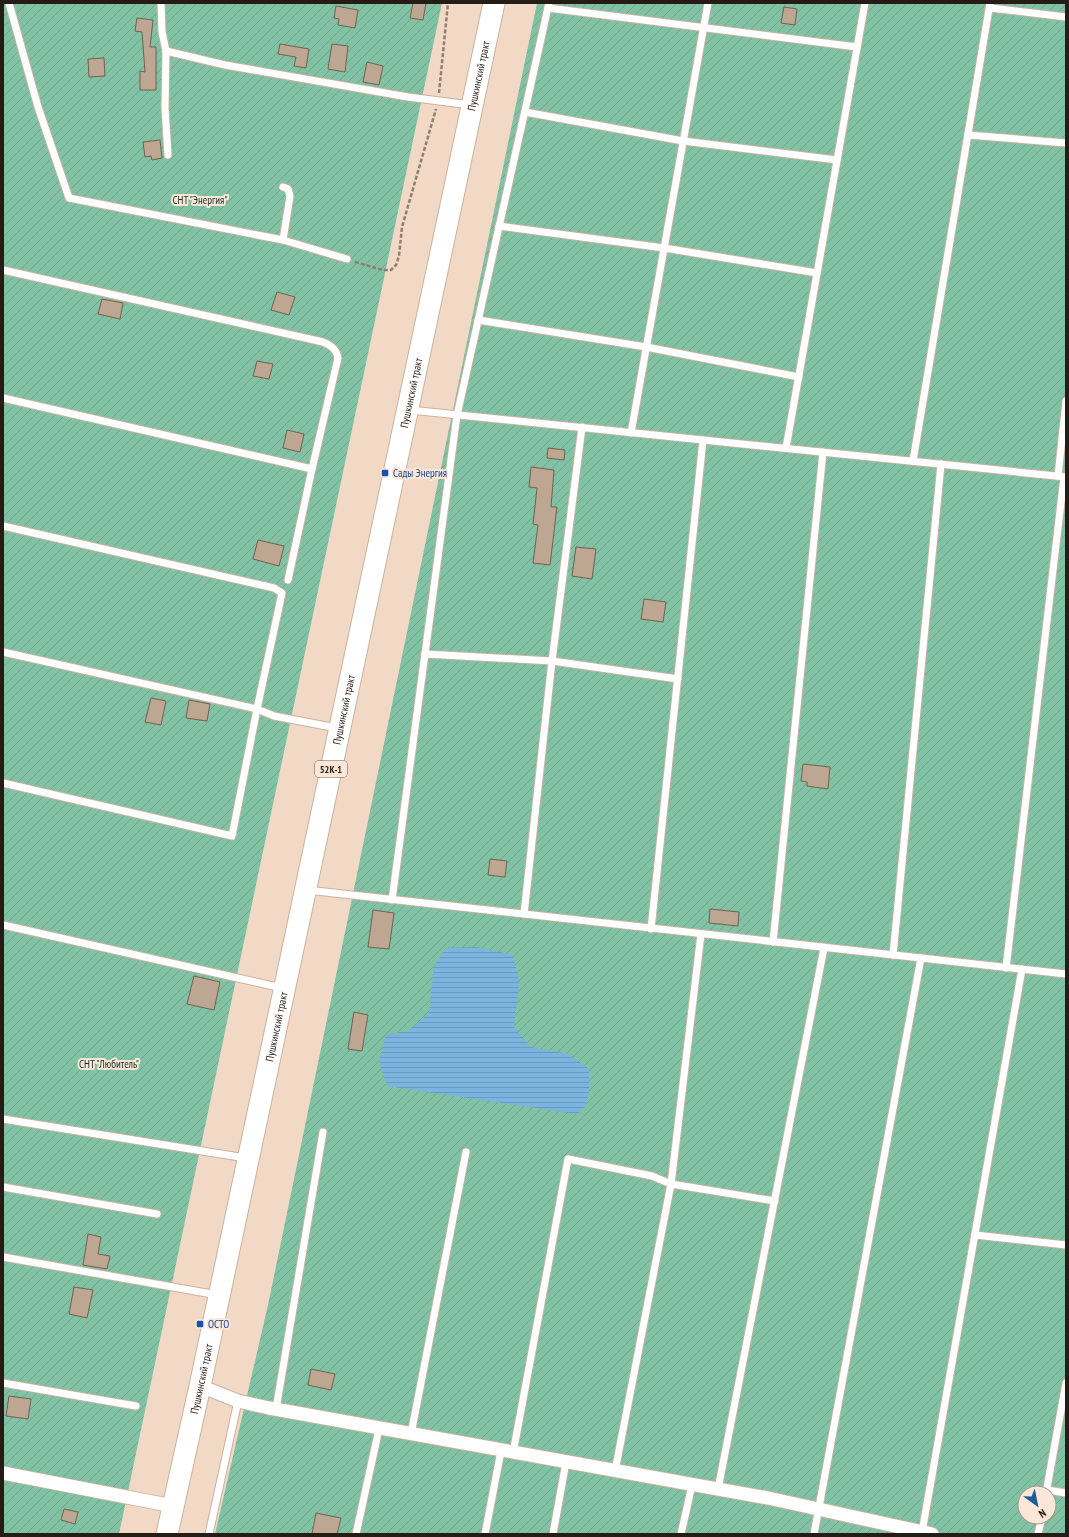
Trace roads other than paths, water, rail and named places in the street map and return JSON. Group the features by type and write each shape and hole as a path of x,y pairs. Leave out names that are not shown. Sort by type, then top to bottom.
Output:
{"main road":[{"name":"Пушкинский тракт","path":"167,1534 220,1295 494,3"}],"street":[{"path":"200,1386 238,1401 276,1410 692,1484 927,1533"},
{"path":"3,1473 173,1506"}],"lane":[{"path":"9,3 38,107 68,198 283,240 347,259"},
{"path":"161,3 162,32 166,52 165,108 168,155"},
{"path":"631,432 708,3"},
{"path":"786,448 864,3"},
{"path":"392,900 457,415 548,5 704,28 857,47"},
{"path":"913,461 990,6 1066,17"},
{"path":"166,52 225,65 438,102 473,105"},
{"path":"525,112 683,141 837,160"},
{"path":"968,135 1066,143"},
{"path":"283,187 288,189 290,196 283,240"},
{"path":"499,226 664,248 817,273"},
{"path":"3,270 331,345 336,351 338,358 288,580"},
{"path":"478,320 646,347 799,377"},
{"path":"3,398 312,469"},
{"path":"1006,968 1063,476 1066,401"},
{"path":"408,410 1063,476"},
{"path":"524,914 552,661 582,428"},
{"path":"651,928 703,440"},
{"path":"773,942 823,452"},
{"path":"893,955 941,464"},
{"path":"3,526 274,588 282,593 232,836 3,783"},
{"path":"3,652 257,709 274,716 340,728"},
{"path":"425,654 552,661 678,679"},
{"path":"305,890 1066,974"},
{"path":"3,925 284,989"},
{"path":"615,1471 671,1184 701,934"},
{"path":"718,1489 824,948"},
{"path":"814,1534 820,1510 921,958"},
{"path":"927,1533 975,1236 1022,969"},
{"path":"3,1119 249,1158"},
{"path":"276,1410 323,1132"},
{"path":"411,1434 466,1152"},
{"path":"485,1534 507,1452 568,1159 652,1176 671,1184 775,1201"},
{"path":"3,1187 157,1214"},
{"path":"975,1236 1066,1245"},
{"path":"3,1257 220,1295"},
{"path":"3,1383 136,1406"},
{"path":"1047,1485 1063,1411 1066,1383"},
{"path":"209,1534 238,1401"},
{"path":"356,1534 379,1429"},
{"path":"553,1534 566,1462"},
{"path":"681,1534 692,1484"}],"water":[{"path":"477,947 513,955 519,982 514,1027 531,1047 568,1054 589,1069 589,1093 585,1107 577,1114 387,1086 379,1061 386,1035 410,1030 429,1013 434,966 446,948"}],"place":[{"name":"Сады Энергия","path":"385,473"},
{"name":"ОСТО","path":"200,1324"}],"park label":[{"name":"СНТ \"Энергия\"","path":"200,200"},
{"name":"СНТ \"Любитель\"","path":"109,1064"}]}
